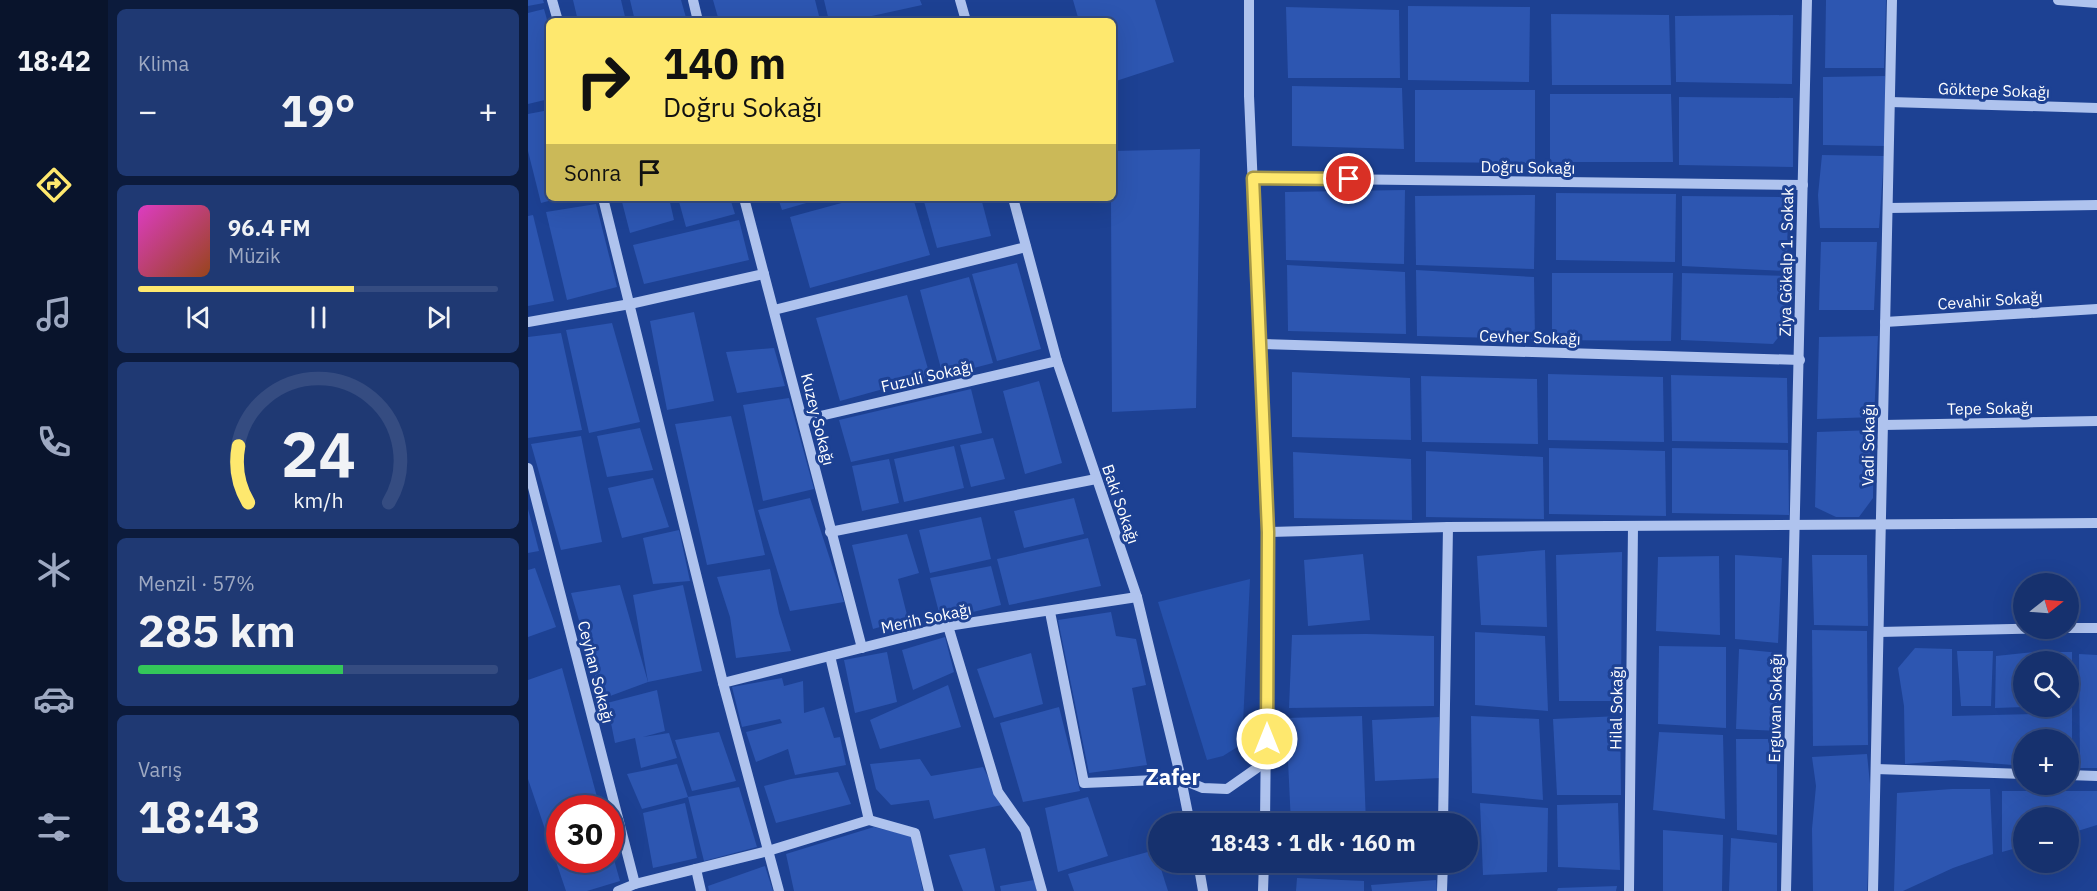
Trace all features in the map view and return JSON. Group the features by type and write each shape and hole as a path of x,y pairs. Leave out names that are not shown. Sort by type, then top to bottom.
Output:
{"street":[{"path":"552,0 557,18"},
{"path":"693,0 697,18"},
{"path":"960,0 965,18"},
{"path":"1249,0 1249,96 1268,532 1265,813"},
{"name":"Ziya Gökalp 1. Sokak","path":"1794,525 1800,360 1807,0"},
{"name":"Vadi Sokağı","path":"1873,891 1892,0"},
{"path":"2058,0 2097,3"},
{"name":"Göktepe Sokağı","path":"1890,102 2097,108"},
{"name":"Doğru Sokağı","path":"1253,178 1803,185"},
{"path":"604,201 723,683 779,891"},
{"name":"Kuzey Sokağı","path":"745,201 862,648"},
{"name":"Baki Sokağı","path":"1014,201 1058,361 1137,597 1188,813"},
{"path":"1888,208 2097,205"},
{"path":"774,310 1026,248"},
{"path":"528,322 630,304 764,274"},
{"name":"Cevahir Sokağı","path":"1885,322 2097,309"},
{"name":"Cevher Sokağı","path":"1260,344 1800,360"},
{"name":"Fuzuli Sokağı","path":"803,420 1058,361"},
{"name":"Tepe Sokağı","path":"1883,424 2097,421"},
{"name":"Ceyhan Sokağı","path":"528,468 635,884"},
{"path":"830,532 1096,480"},
{"path":"1268,532 1448,527 2097,523"},
{"name":"Erguvan Sokağı","path":"1786,891 1794,525"},
{"name":"Hilal Sokağı","path":"1629,891 1634,526"},
{"path":"1443,813 1448,527"},
{"name":"Merih Sokağı","path":"723,683 948,626 1137,597"},
{"path":"1050,612 1084,783 1181,779 1203,788 1227,789 1267,761"},
{"path":"948,626 998,792 1026,830 1042,891"},
{"path":"2079,628 2097,628"},
{"path":"1879,632 2013,629"},
{"path":"830,656 869,820"},
{"path":"1876,769 2013,774"},
{"path":"2079,775 2097,776"},
{"path":"618,891 635,884 768,851 869,820 915,833 928,891"},
{"path":"696,868 701,891"},
{"path":"1199,873 1203,891"},
{"path":"1263,891 1264,873"},
{"path":"1442,891 1443,873"}],"shaded area":[{"path":"1250,579 1242,744 1223,756 1207,760 1158,602"}],"building":[{"path":"528,0 543,0 544,3 528,6"},
{"path":"573,0 621,0 625,18 577,18"},
{"path":"630,0 681,0 686,18 634,18"},
{"path":"713,0 815,0 820,18 718,18"},
{"path":"824,0 920,0 922,5 863,18 828,18"},
{"path":"1073,0 1155,0 1174,62 1116,81 1116,18 1078,18"},
{"path":"1826,0 1886,0 1884,68 1825,68"},
{"path":"1408,6 1530,7 1529,82 1408,80"},
{"path":"1286,7 1399,10 1400,78 1288,78"},
{"path":"544,9 546,18 546,100 528,104 528,13"},
{"path":"1551,14 1669,15 1671,85 1552,85"},
{"path":"1793,15 1792,84 1676,82 1675,16"},
{"path":"1885,76 1887,112 1884,146 1823,145 1823,77"},
{"path":"1292,86 1402,88 1404,149 1292,146"},
{"path":"1415,90 1535,90 1535,163 1415,162"},
{"path":"1550,94 1671,94 1673,162 1550,162"},
{"path":"1679,97 1793,98 1793,167 1679,165"},
{"path":"546,111 546,201 548,201 541,203 528,151 528,114"},
{"path":"1200,149 1196,408 1112,412 1111,201 1116,201 1116,151"},
{"path":"1822,155 1884,156 1879,228 1820,228 1818,195"},
{"path":"1405,190 1404,264 1286,260 1285,192"},
{"path":"1556,193 1676,194 1675,262 1556,260"},
{"path":"1535,195 1534,269 1416,265 1415,196"},
{"path":"1682,196 1788,197 1787,271 1682,266"},
{"path":"622,201 670,201 674,220 630,233"},
{"path":"679,201 731,201 735,214 686,227"},
{"path":"779,201 813,201 782,210"},
{"path":"849,201 914,201 930,255 810,288 790,217"},
{"path":"924,201 982,201 991,236 937,248"},
{"path":"596,204 617,287 567,300 546,212"},
{"path":"533,215 554,301 528,306 528,216"},
{"path":"739,220 749,260 644,284 633,245"},
{"path":"1821,242 1877,242 1874,310 1819,310"},
{"path":"1017,263 1041,349 997,361 972,274"},
{"path":"1287,265 1405,272 1406,334 1288,331"},
{"path":"1416,270 1534,277 1535,339 1417,336"},
{"path":"1552,273 1673,273 1671,341 1552,340"},
{"path":"1682,273 1788,276 1789,324 1773,344 1681,340"},
{"path":"969,277 993,363 943,376 920,290"},
{"path":"907,295 930,376 840,401 816,318"},
{"path":"694,312 714,401 667,410 650,321"},
{"path":"612,323 640,422 589,433 566,330"},
{"path":"561,333 582,430 528,438 528,337"},
{"path":"1878,336 1874,417 1817,419 1819,337"},
{"path":"774,348 785,386 737,393 726,352"},
{"path":"1292,372 1410,378 1411,440 1292,437"},
{"path":"1548,374 1663,377 1664,442 1548,440"},
{"path":"1671,375 1787,378 1788,443 1672,441"},
{"path":"1421,376 1537,379 1538,444 1422,442"},
{"path":"1039,381 1062,463 1025,474 1003,391"},
{"path":"971,389 982,433 851,462 839,420"},
{"path":"789,398 814,489 763,501 743,405"},
{"path":"731,416 765,555 707,565 675,424"},
{"path":"640,428 653,470 607,477 597,436"},
{"path":"1874,430 1873,498 1859,517 1836,517 1815,507 1817,432"},
{"path":"581,436 602,542 561,550 531,444"},
{"path":"993,438 1005,479 971,487 960,445"},
{"path":"954,446 964,488 904,502 894,459"},
{"path":"1549,448 1665,451 1666,516 1549,514"},
{"path":"1672,448 1788,450 1789,515 1672,513"},
{"path":"1426,451 1543,457 1544,519 1426,517"},
{"path":"1293,452 1411,459 1412,520 1294,518"},
{"path":"889,459 899,503 862,511 852,466"},
{"path":"653,478 669,527 622,538 608,488"},
{"path":"810,498 844,602 790,611 758,510"},
{"path":"1074,498 1084,534 1024,548 1014,511"},
{"path":"528,509 539,551 528,553"},
{"path":"981,517 991,559 930,573 919,530"},
{"path":"679,530 690,581 653,584 643,538"},
{"path":"907,534 919,573 898,579 908,619 873,629 852,545"},
{"path":"1088,538 1101,586 1009,605 997,559"},
{"path":"1545,550 1547,627 1481,625 1477,556"},
{"path":"1622,552 1621,701 1559,701 1556,555"},
{"path":"1363,554 1370,620 1308,626 1304,560"},
{"path":"1735,555 1782,558 1778,643 1735,639"},
{"path":"1812,555 1867,555 1868,626 1814,625"},
{"path":"1719,556 1720,635 1656,631 1658,557"},
{"path":"991,566 1001,605 941,620 930,578"},
{"path":"535,568 556,627 528,637 528,570"},
{"path":"770,569 779,613 791,651 736,658 730,617 717,577"},
{"path":"620,585 648,682 602,699 571,593"},
{"path":"683,585 702,671 648,682 633,595"},
{"path":"1111,612 1116,636 1136,639 1146,685 1132,688 1147,765 1089,773 1058,620"},
{"path":"1812,630 1867,631 1868,745 1813,746"},
{"path":"1475,632 1545,636 1548,711 1475,705"},
{"path":"1292,635 1434,636 1434,706 1289,708"},
{"path":"945,637 954,672 913,690 902,650"},
{"path":"1659,646 1726,647 1726,728 1658,724"},
{"path":"1915,648 1952,649 1952,716 2013,715 2013,717 2072,717 2072,729 2013,729 2013,765 1954,760 1905,764 1904,706 1898,668"},
{"path":"1739,649 1781,653 1779,731 1736,729"},
{"path":"1957,651 1993,651 1991,706 1961,706"},
{"path":"887,652 897,702 855,713 844,660"},
{"path":"1031,653 1043,704 994,718 977,669"},
{"path":"2013,654 2013,707 1995,708 1996,656"},
{"path":"2079,654 2097,655 2097,768 2080,768"},
{"path":"562,668 596,795 546,795 546,832 528,779 528,680"},
{"path":"782,678 784,686 803,681 804,713 824,707 834,738 840,737 846,765 795,775 788,749 756,762 746,732 782,723 780,719 742,727 732,687"},
{"path":"948,685 961,727 880,749 870,720"},
{"path":"657,690 665,731 643,737 669,733 677,758 641,768 635,738 615,743 607,703"},
{"path":"1059,707 1080,791 1023,802 1000,723"},
{"path":"1362,716 1366,813 1290,813 1286,718"},
{"path":"1471,716 1539,719 1543,800 1472,793"},
{"path":"1620,716 1621,795 1557,795 1553,719"},
{"path":"1439,717 1441,778 1375,781 1372,720"},
{"path":"719,732 736,781 692,791 675,740"},
{"path":"1659,732 1723,735 1725,819 1653,810"},
{"path":"1736,739 1777,739 1777,835 1737,830"},
{"path":"1867,754 1870,784 1870,831 1867,891 1813,891 1812,829 1816,786 1812,757"},
{"path":"920,759 931,776 983,767 1002,805 934,819 929,800 891,805 876,789 870,764"},
{"path":"677,764 688,797 642,809 627,774"},
{"path":"838,772 851,804 776,823 764,786 791,779"},
{"path":"739,787 757,847 704,861 688,797"},
{"path":"1990,789 1993,854 1953,868 1903,891 1894,891 1897,793"},
{"path":"2002,791 2013,791 2013,795 2079,795 2079,791 2097,791 2097,825 2079,831 2079,807 2013,807 2013,849 2002,852"},
{"path":"1088,797 1108,856 1058,872 1045,808"},
{"path":"685,803 697,858 653,868 643,813"},
{"path":"1480,803 1548,808 1547,872 1483,875"},
{"path":"1618,803 1620,870 1558,867 1557,805"},
{"path":"874,827 911,836 923,891 794,891 786,854"},
{"path":"1663,830 1723,835 1722,891 1663,891"},
{"path":"1731,838 1777,843 1777,891 1729,891"},
{"path":"985,848 995,891 963,891 949,855"},
{"path":"1148,852 1148,873 1162,873 1168,891 1074,891 1068,874"},
{"path":"765,866 773,891 709,891 708,886"},
{"path":"560,873 618,873 620,881 587,891 566,891"},
{"path":"1297,878 1364,881 1364,891 1296,891"},
{"path":"1034,880 1037,891 1001,891 1000,886"},
{"path":"1436,880 1437,891 1372,891 1371,885"},
{"path":"1617,886 1616,891 1557,891 1558,888"}],"district":[{"name":"Zafer","path":"1173,776"}],"route":[{"path":"1267,739 1268,532 1253,178 1349,179"}]}
